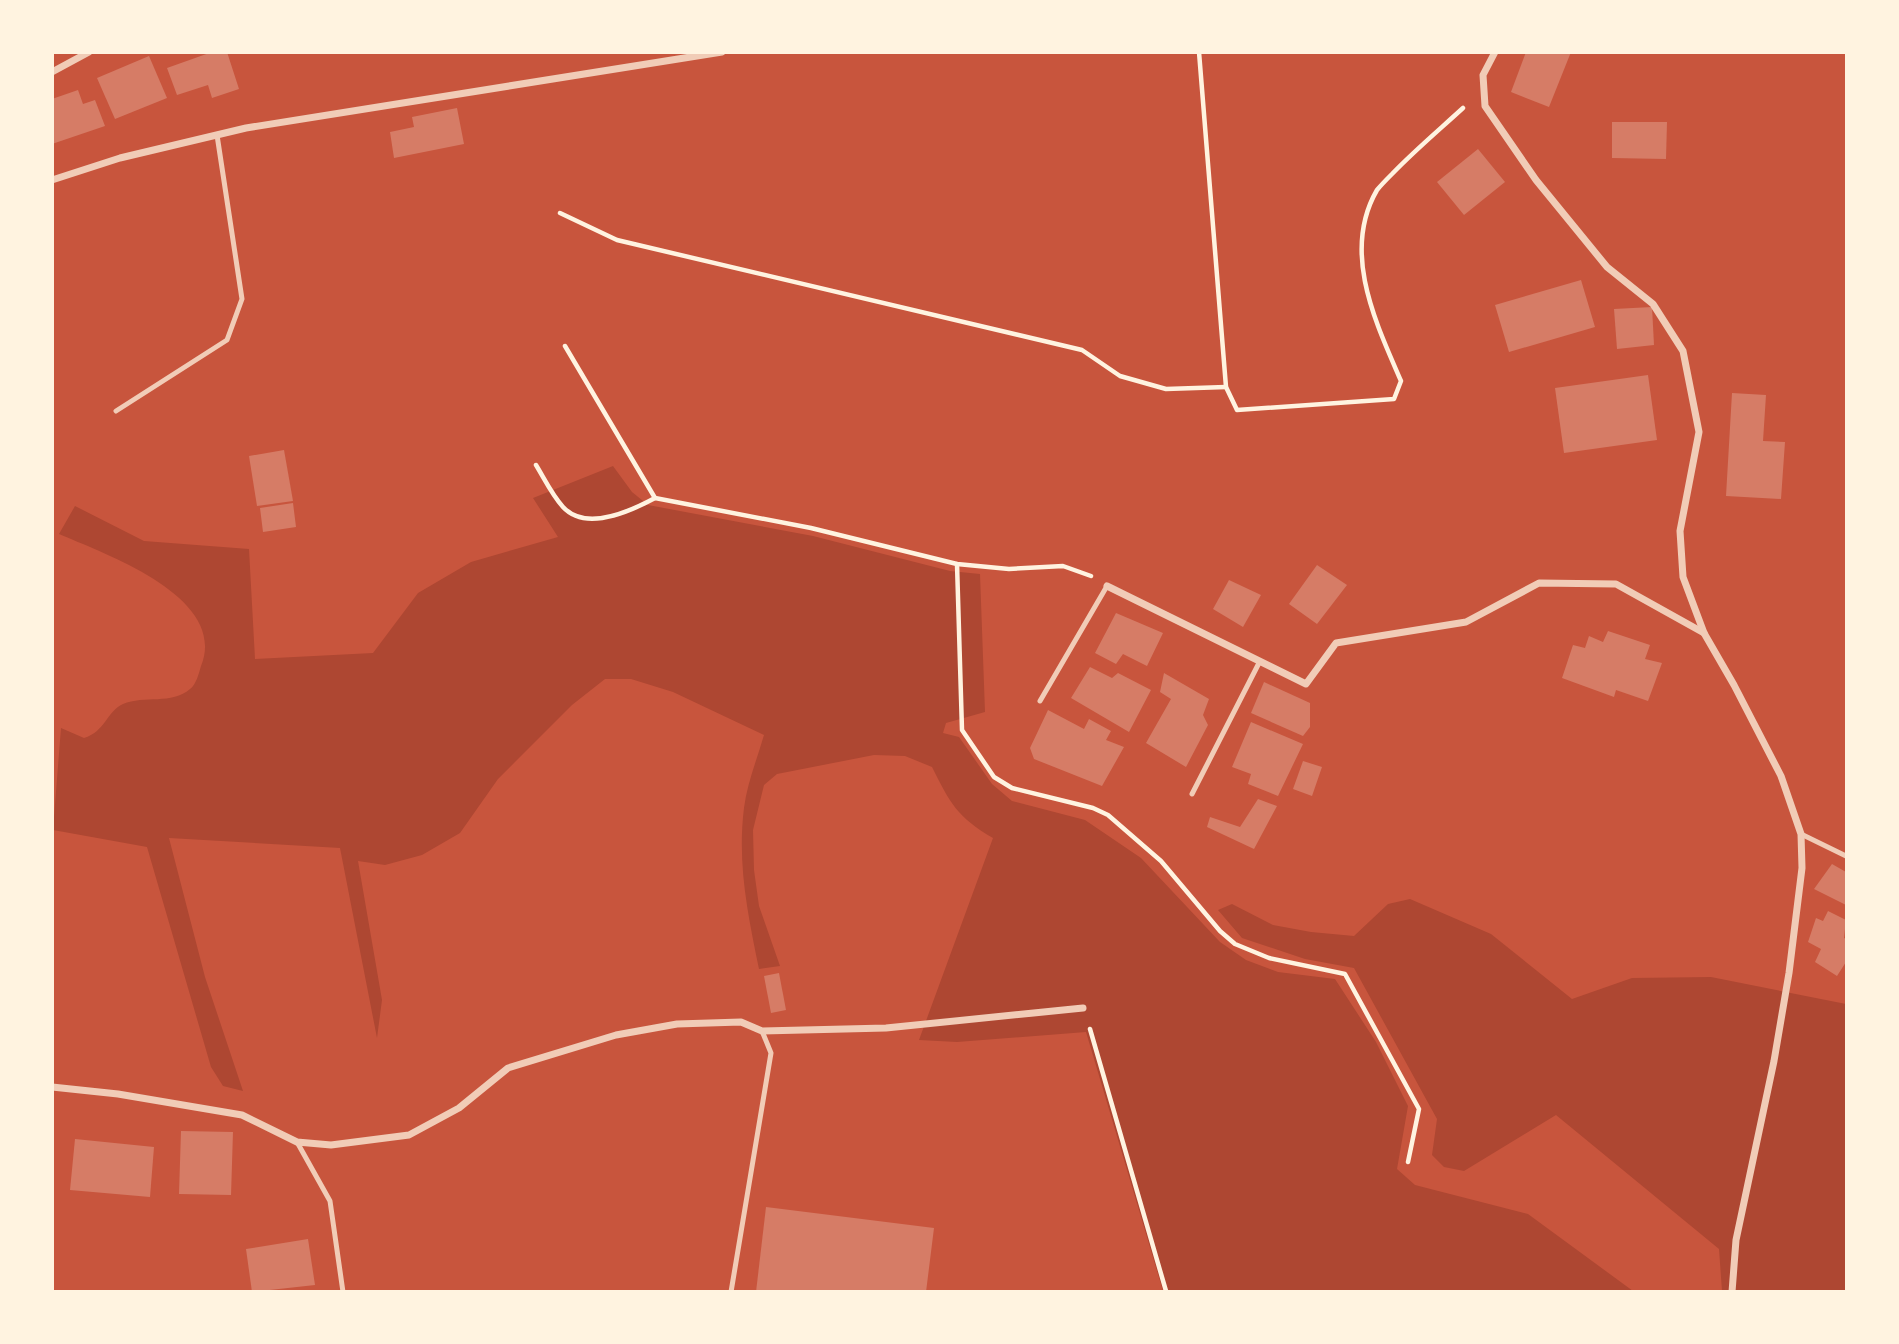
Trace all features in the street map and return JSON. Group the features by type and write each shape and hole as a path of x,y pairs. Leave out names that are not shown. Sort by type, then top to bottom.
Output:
{"street":[{"path":"52,72 89,52"},
{"path":"52,180 120,158 246,128 722,52"},
{"path":"1495,52 1483,75 1485,106 1536,180 1607,267 1653,304 1683,351 1699,432 1680,531 1683,577 1704,633 1781,776 1801,834 1802,867 1789,973 1774,1061 1736,1240 1732,1292"},
{"path":"1107,586 1306,684 1336,643 1466,622 1539,583 1616,584 1704,633"},
{"path":"52,1087 118,1094 242,1115 297,1142 331,1145 409,1135 459,1108 508,1068 616,1035 677,1024 741,1022 762,1031 886,1028 1083,1007"}],"lane":[{"path":"116,411 227,340 239,309 242,299 217,135"},
{"path":"1040,701 1107,586"},
{"path":"1192,794 1260,661"},
{"path":"1801,834 1846,856"},
{"path":"731,1292 771,1053 762,1031"},
{"path":"297,1142 330,1201 343,1292"}],"path":[{"path":"1199,52 1226,387 1237,410 1394,399 1401,382 1373,316 1363,275 1364,225 1378,190 1407,158 1484,90"},
{"path":"560,213 617,240 1082,350 1121,376 1132,380 1166,388 1226,387"},
{"path":"565,346 655,498"},
{"path":"536,465 562,507 574,516 594,519 612,516 655,498 811,528 957,564 1009,569 1063,566 1089,574 1107,586"},
{"path":"957,564 962,730 994,777 1012,788 1093,808 1108,816 1160,861 1220,931 1235,944 1269,958 1345,974 1419,1110 1408,1162"},
{"path":"1083,1007 1166,1291"}],"shaded area":[{"path":"613,466 632,492 648,505 813,536 950,571 980,574 985,712 946,723 943,733 959,737 992,784 1012,801 1085,820 1141,858 1220,942 1246,960 1278,972 1335,979 1376,1042 1408,1106 1397,1169 1415,1185 1528,1214 1633,1291 1163,1291 1086,1032 957,1042 919,1040 993,838 971,823 956,808 932,767 905,756 874,755 777,774 764,785 753,830 754,870 759,906 780,966 759,969 745,889 742,829 747,790 764,735 673,692 631,679 605,679 572,705 498,779 460,833 422,855 385,865 358,861 382,1000 377,1038 340,848 169,838 205,977 243,1091 223,1086 211,1067 147,847 53,830 61,728 84,738 97,731 113,711 123,704 183,694 197,679 205,641 197,619 181,599 158,582 132,566 59,534 75,506 144,541 249,549 255,659 373,653 418,593 471,562 558,537 533,498"},
{"path":"1410,899 1491,934 1572,999 1632,978 1711,977 1846,1004 1846,1291 1722,1291 1719,1249 1556,1115 1464,1171 1444,1167 1432,1155 1437,1119 1354,968 1305,959 1242,938 1218,910 1232,904 1273,925 1354,936 1388,904"}],"building":[{"path":"212,52 227,52 239,89 212,98 208,85 177,95 167,68"},
{"path":"1526,52 1571,52 1549,107 1511,92"},
{"path":"149,56 167,98 115,119 97,78"},
{"path":"78,90 83,104 95,100 105,126 52,144 52,99"},
{"path":"457,108 464,144 394,158 390,132 414,127 412,117"},
{"path":"1612,122 1667,122 1666,159 1612,158"},
{"path":"1478,149 1505,182 1464,215 1437,182"},
{"path":"1581,280 1595,327 1509,352 1495,305"},
{"path":"1652,307 1654,345 1617,349 1614,309"},
{"path":"1648,375 1657,440 1564,453 1555,388"},
{"path":"1732,393 1766,395 1763,441 1785,442 1781,499 1726,496"},
{"path":"284,450 293,501 257,506 249,456"},
{"path":"293,503 296,527 263,532 260,508"},
{"path":"1317,565 1347,585 1317,624 1289,604"},
{"path":"1229,580 1261,595 1243,627 1213,609"},
{"path":"1116,613 1163,633 1147,666 1123,654 1116,664 1095,653"},
{"path":"1608,631 1650,645 1645,659 1662,663 1648,701 1616,690 1614,697 1562,678 1573,645 1585,648 1589,636 1603,642"},
{"path":"1090,667 1112,678 1118,673 1151,690 1129,732 1071,698"},
{"path":"1164,673 1209,699 1203,715 1208,725 1186,767 1146,743 1171,699 1160,692"},
{"path":"1264,682 1310,703 1310,727 1303,736 1251,713"},
{"path":"1048,710 1084,729 1089,719 1111,731 1106,740 1124,747 1102,786 1034,759 1030,748"},
{"path":"1251,722 1303,744 1278,796 1248,784 1251,774 1232,767"},
{"path":"1303,761 1322,767 1312,796 1293,789"},
{"path":"1258,799 1277,806 1254,849 1207,827 1210,817 1240,827"},
{"path":"1832,864 1846,872 1846,905 1814,889"},
{"path":"1828,911 1846,920 1846,962 1837,976 1815,962 1821,949 1808,942 1816,918 1823,921"},
{"path":"779,973 786,1010 771,1013 764,976"},
{"path":"181,1131 233,1132 231,1195 179,1194"},
{"path":"75,1139 154,1147 150,1197 70,1190"},
{"path":"766,1207 934,1228 926,1292 756,1292"},
{"path":"308,1239 315,1285 252,1292 246,1249"}]}
